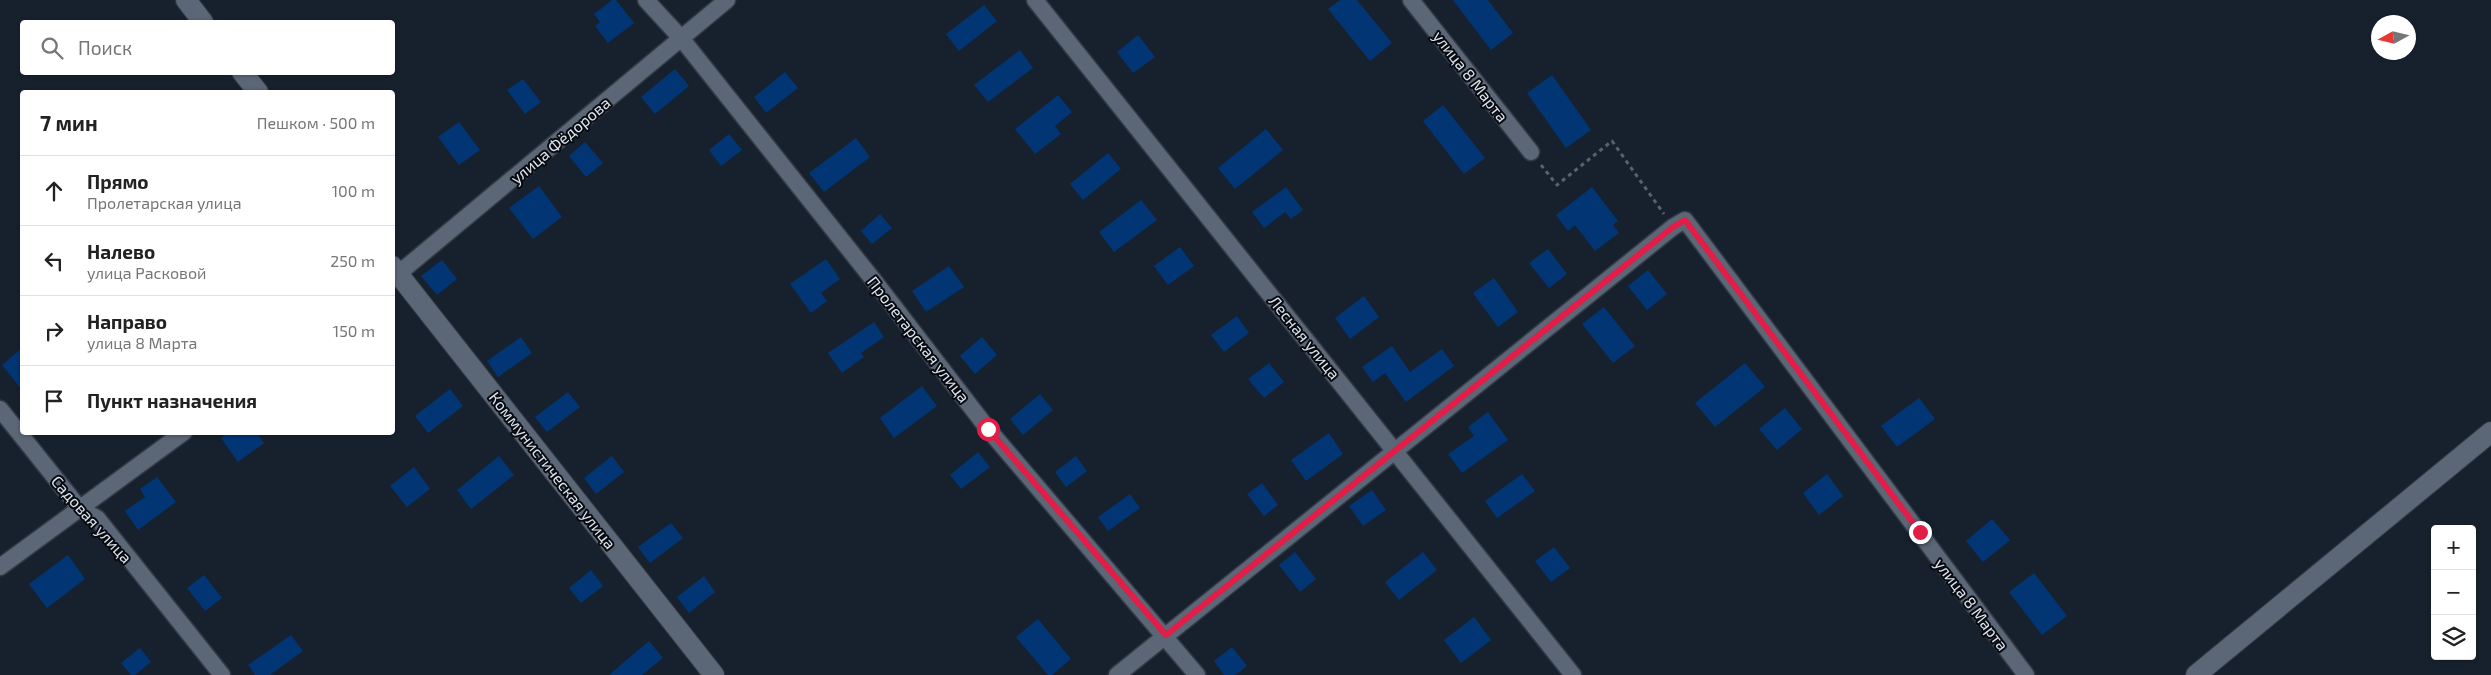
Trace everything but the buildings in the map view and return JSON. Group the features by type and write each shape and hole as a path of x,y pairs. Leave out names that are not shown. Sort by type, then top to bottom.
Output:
{"street":[{"path":"186,0 201,20"},
{"name":"Пролетарская улица","path":"646,0 681,38 869,274 988,429 1166,635 1197,675"},
{"name":"улица Фёдорова","path":"395,273 727,0"},
{"name":"Лесная улица","path":"1035,0 1573,675"},
{"name":"улица 8 Марта","path":"1411,0 1531,152"},
{"path":"244,75 256,90"},
{"path":"1117,675 1679,224"},
{"name":"улица 8 Марта","path":"1679,224 2026,675"},
{"name":"Коммунистическая улица","path":"395,273 714,675"},
{"name":"Садовая улица","path":"0,409 20,434"},
{"path":"2196,675 2491,432"},
{"name":"Садовая улица","path":"21,435 80,509 97,518 222,675"},
{"path":"0,567 180,435"}],"path":[{"path":"1531,152 1557,185 1612,141 1679,224"}],"route":[{"path":"988,429 1166,635 1673,227 1685,220 1920,532"}]}
